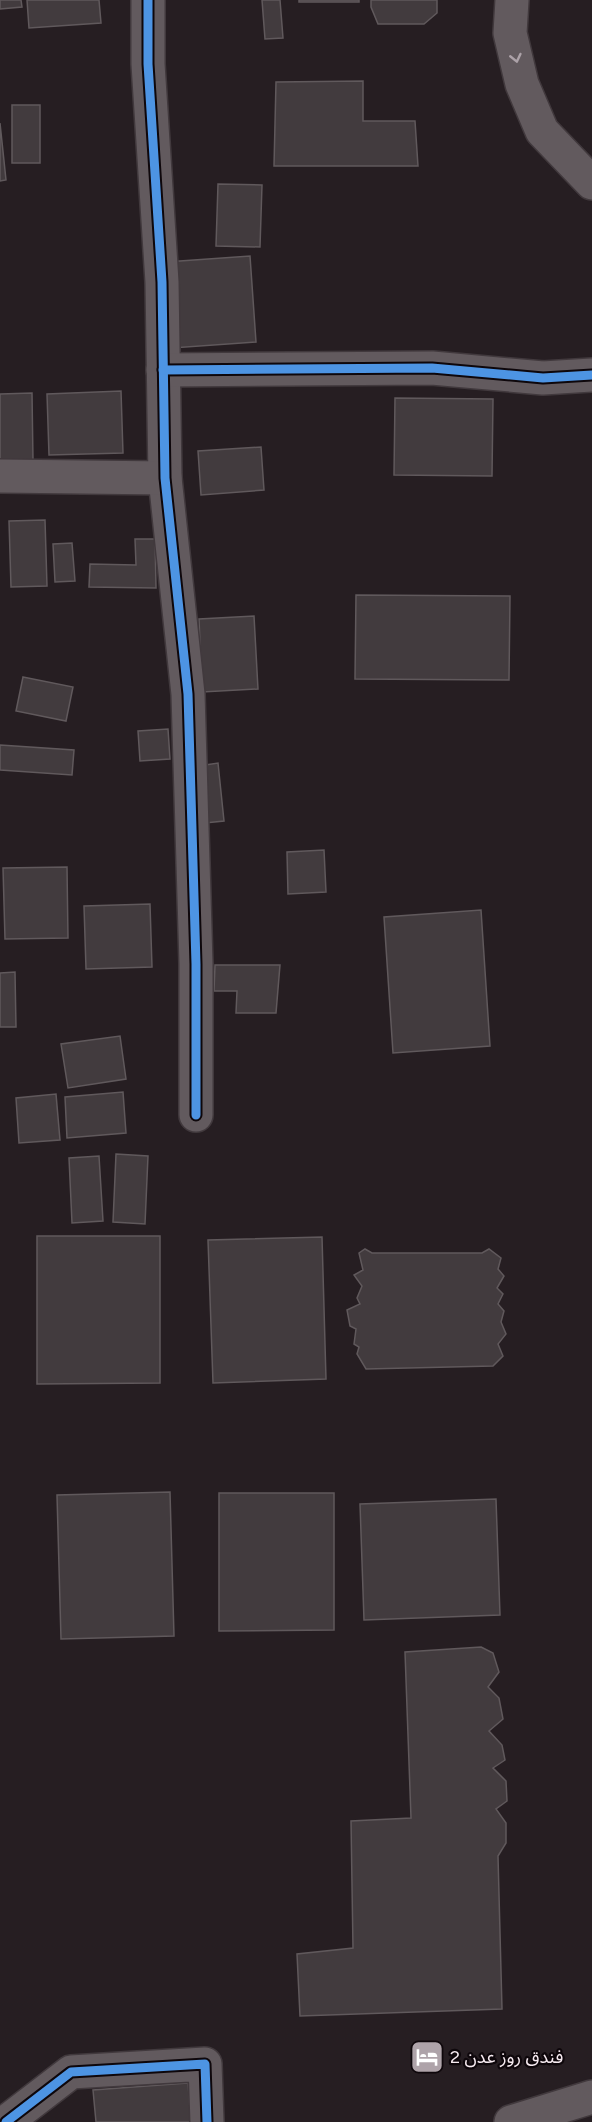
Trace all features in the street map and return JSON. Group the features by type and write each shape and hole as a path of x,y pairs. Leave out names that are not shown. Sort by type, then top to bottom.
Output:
{"street":[{"path":"148,0 148,64 162,282 165,478 188,694 196,964 196,1115"},
{"path":"512,0 510,33 522,84 542,131 592,183"},
{"path":"164,370 432,368 543,378 592,375"},
{"path":"0,476 165,478"},
{"path":"6,2122 71,2072 205,2064 207,2122"},
{"path":"511,2122 592,2097"}],"building":[{"path":"0,0 21,0 22,7 0,9"},
{"path":"27,0 99,0 101,23 29,28"},
{"path":"262,0 280,0 283,38 265,39"},
{"path":"299,0 359,0 359,2 299,2"},
{"path":"371,0 437,0 437,13 424,24 378,24 371,7"},
{"path":"363,81 363,121 415,121 418,166 274,166 276,82"},
{"path":"12,105 40,105 40,163 12,163"},
{"path":"0,123 6,180 0,181"},
{"path":"218,184 262,185 260,247 216,246"},
{"path":"250,256 256,342 172,348 166,262"},
{"path":"121,391 123,453 49,455 47,394"},
{"path":"32,393 33,460 0,461 0,394"},
{"path":"395,398 493,399 492,476 394,475"},
{"path":"261,447 264,490 201,495 198,451"},
{"path":"45,520 47,586 11,587 9,521"},
{"path":"135,539 155,539 156,588 89,587 90,564 136,565"},
{"path":"72,543 75,581 55,582 53,544"},
{"path":"356,595 510,596 509,680 355,679"},
{"path":"254,616 258,689 202,692 199,619"},
{"path":"23,677 73,687 66,721 16,711"},
{"path":"168,729 170,759 140,761 138,731"},
{"path":"0,745 74,750 72,775 0,770"},
{"path":"218,763 224,821 205,823 199,766"},
{"path":"324,850 326,892 288,894 287,852"},
{"path":"67,867 68,938 5,939 3,868"},
{"path":"150,904 152,967 86,969 84,906"},
{"path":"481,910 490,1046 393,1053 384,917"},
{"path":"215,965 280,965 276,1013 236,1013 237,991 214,991"},
{"path":"15,972 16,1027 0,1027 0,973"},
{"path":"120,1036 126,1079 68,1088 61,1044"},
{"path":"123,1092 126,1133 67,1138 65,1097"},
{"path":"56,1094 60,1140 19,1143 16,1098"},
{"path":"116,1154 148,1156 145,1224 113,1222"},
{"path":"99,1156 103,1221 72,1223 69,1158"},
{"path":"37,1236 160,1236 160,1383 37,1384"},
{"path":"322,1237 326,1379 213,1383 208,1240"},
{"path":"365,1249 372,1253 482,1253 489,1249 501,1258 498,1269 504,1276 497,1288 503,1294 498,1304 504,1311 501,1322 506,1334 498,1344 503,1356 493,1366 366,1369 357,1354 359,1347 354,1344 356,1329 350,1326 347,1310 360,1304 357,1298 362,1286 354,1275 363,1270 359,1253"},
{"path":"170,1492 174,1636 61,1639 57,1495"},
{"path":"219,1493 334,1493 334,1630 219,1631"},
{"path":"496,1499 500,1615 364,1620 360,1504"},
{"path":"481,1647 493,1653 499,1672 488,1687 499,1698 503,1719 489,1731 502,1745 505,1760 493,1768 506,1781 507,1801 496,1809 506,1823 506,1843 498,1856 502,2009 300,2016 297,1954 353,1948 351,1821 411,1818 405,1652"},
{"path":"188,2083 191,2122 96,2122 93,2090"}],"cycle path":[{"path":"148,0 148,64 162,282 165,478 188,694 196,964 196,1115"},
{"path":"163,370 432,368 543,378 592,375"},
{"path":"6,2122 71,2072 205,2064 207,2122"}],"place":[{"name":"فندق روز عدن 2","path":"427,2057"}]}
